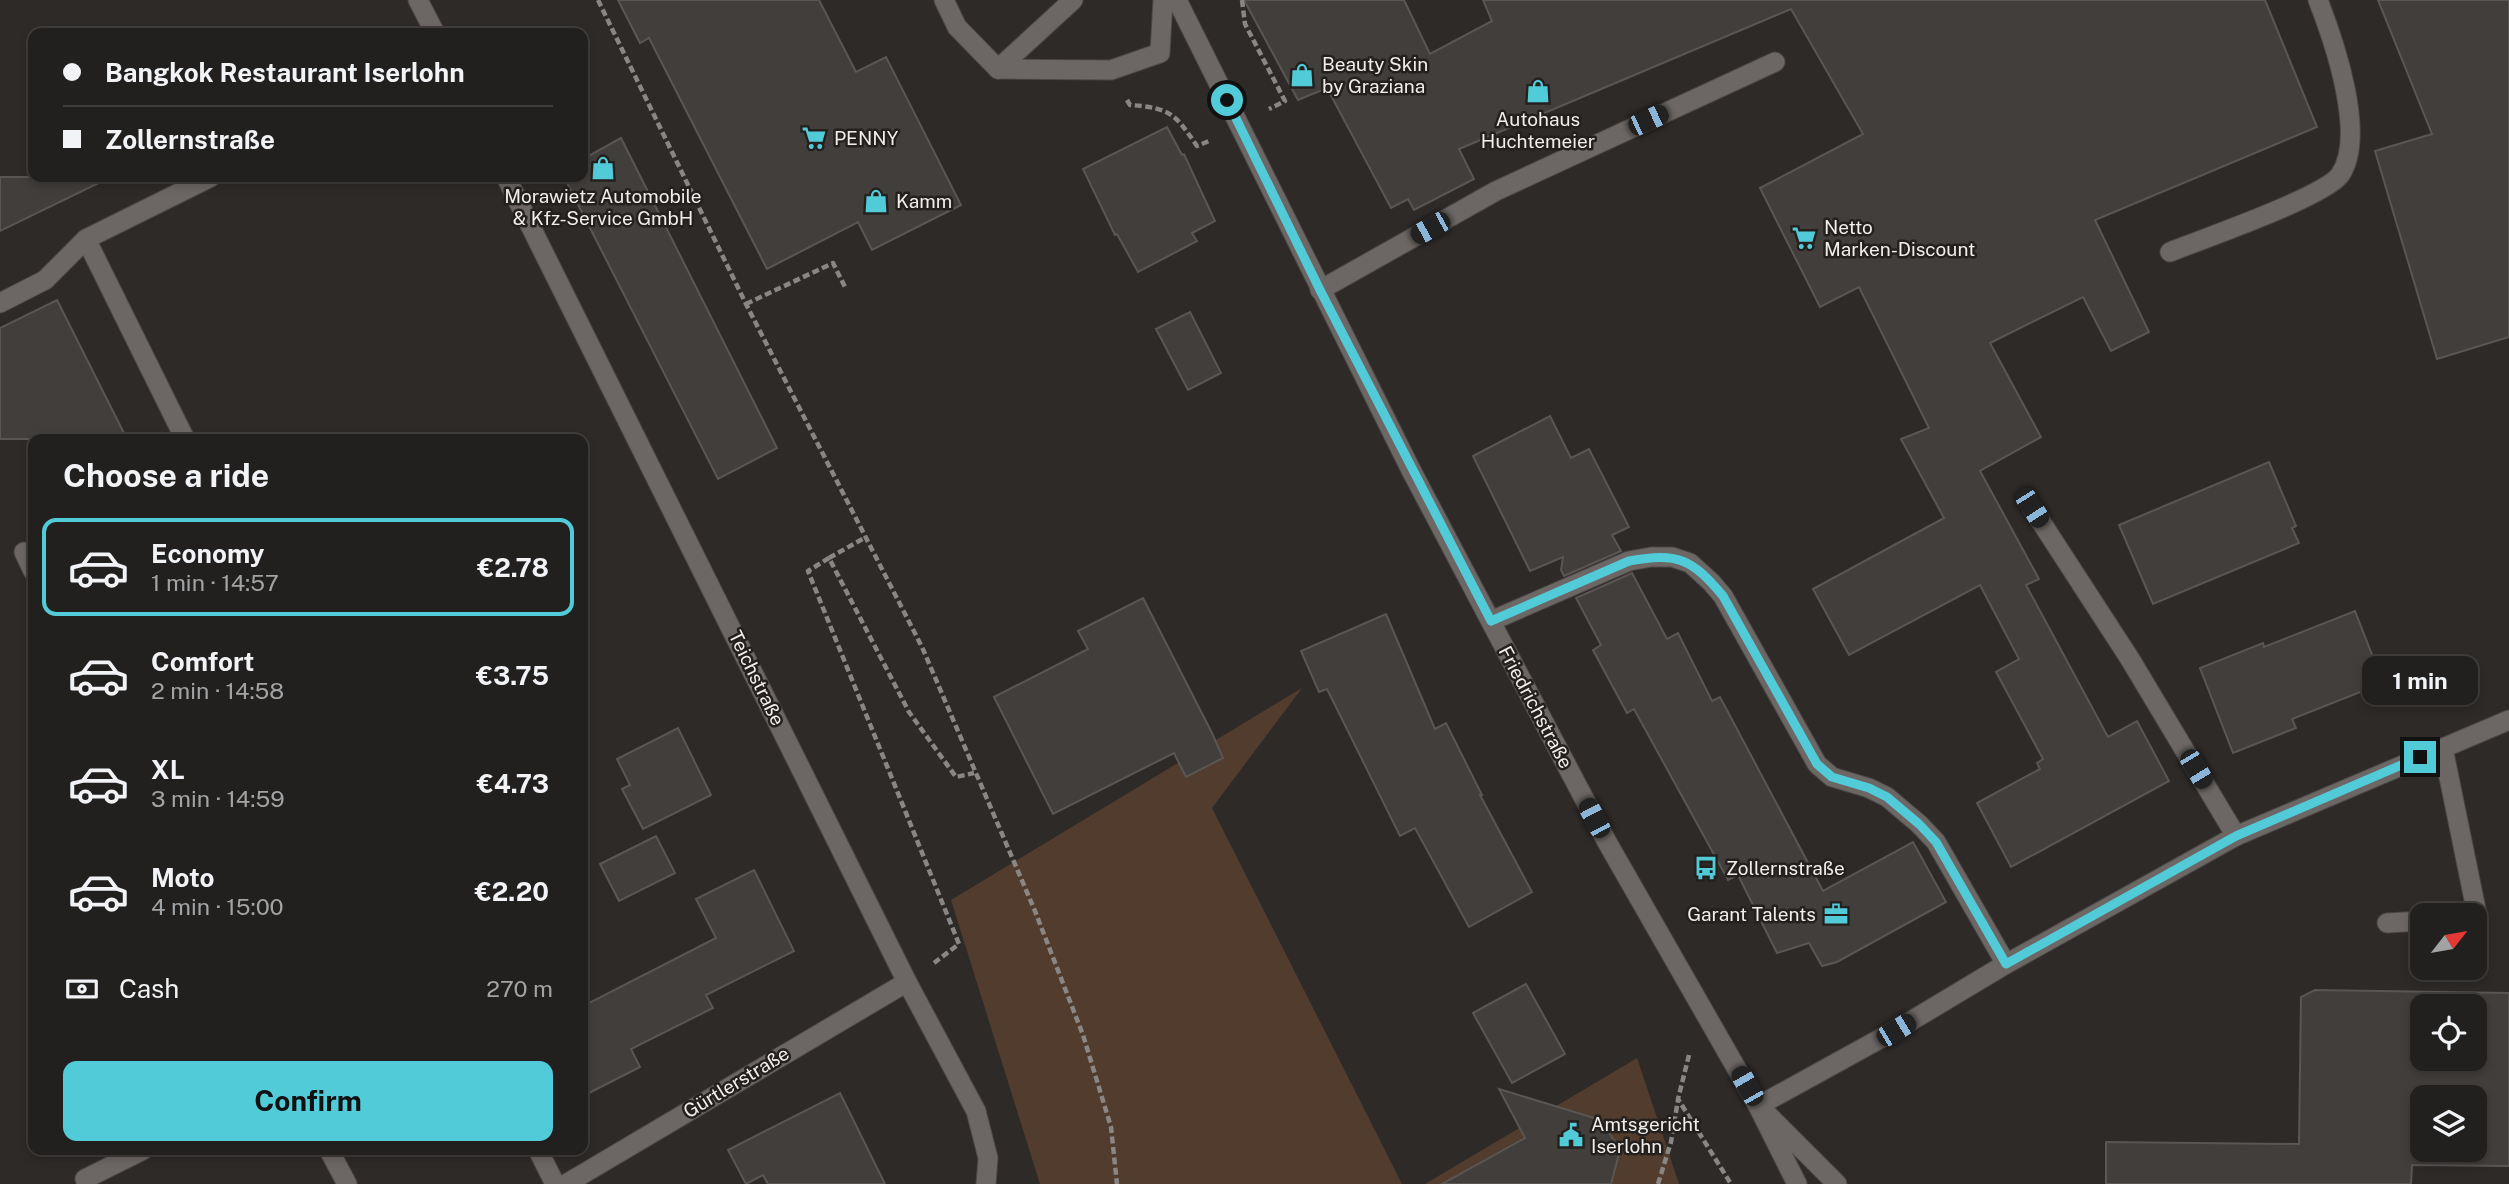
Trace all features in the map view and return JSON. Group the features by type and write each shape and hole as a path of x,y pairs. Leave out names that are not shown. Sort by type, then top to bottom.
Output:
{"street":[{"path":"418,0 432,28"},
{"path":"944,0 957,27 998,69 1111,70 1160,52 1163,0"},
{"path":"998,69 1073,0"},
{"name":"Friedrichstraße","path":"1177,0 1320,290 1491,621 1607,842 1758,1105 1797,1184"},
{"path":"2170,252 2316,194 2339,177 2350,153 2349,111 2331,31 2318,0"},
{"path":"1320,290 1496,191 1775,62"},
{"path":"0,303 46,280 86,239 201,182"},
{"name":"Teichstraße","path":"508,182 907,982 976,1111 988,1157 986,1184"},
{"path":"86,239 183,434"},
{"path":"2032,508 2130,659 2236,836"},
{"path":"24,552 28,560"},
{"path":"1491,621 1629,561 1672,557 1690,563 1723,596 1817,764 1832,777 1869,788 1887,797 1919,824 1936,842 2006,964"},
{"path":"1758,1105 1896,1030 2006,964 2236,836 2509,720"},
{"path":"2443,748 2475,903"},
{"path":"2387,923 2410,922"},
{"name":"Gürtlerstraße","path":"566,1184 907,982"},
{"name":"Friedrichstraße","path":"1758,1105 1838,1184"},
{"path":"85,1179 133,1155"},
{"path":"332,1155 348,1184"},
{"path":"540,1155 555,1184"}],"path":[{"path":"598,0 746,304 922,647 1035,911 1083,1035 1111,1127 1116,1184"},
{"path":"746,304 833,263 846,289"},
{"path":"866,537 808,571 959,944 907,982"},
{"path":"829,558 909,712 956,776 974,773"},
{"path":"1658,1184 1671,1142 1678,1099 1701,1005"},
{"path":"1678,1099 1731,1184"}],"shaded area":[{"path":"1302,688 1212,808 1402,1184 1040,1184 951,900"},
{"path":"1637,1058 1679,1184 1425,1184"}],"building":[{"name":"PENNY","path":"618,0 819,0 856,72 886,57 961,205 872,250 858,222 767,269 649,38 640,43"},
{"path":"1244,0 1404,0 1430,54 1492,21 1483,0 2265,0 2317,127 2095,220 2149,332 2111,351 2083,297 1990,343 2041,437 1980,471 2039,579 2026,585 2108,737 2137,721 2169,781 2011,867 1977,803 2040,769 2037,763 2043,759 1996,672 2019,659 1980,585 1849,655 1813,589 1944,518 1901,439 1929,428 1859,287 1820,307 1760,188 1863,134 1791,9 1459,149 1474,179 1414,210 1408,199 1391,208 1327,88 1298,100"},
{"path":"2378,0 2509,0 2509,337 2437,359 2375,151 2432,134"},
{"path":"1167,127 1182,155 1184,154 1215,221 1192,233 1197,241 1138,272 1117,234 1115,235 1083,169"},
{"path":"621,138 777,448 718,479 567,182 588,182 588,156"},
{"path":"0,177 28,177 28,182 101,182 0,231"},
{"path":"57,300 124,434 28,434 28,439 0,439 0,328"},
{"path":"1190,312 1221,373 1188,390 1156,329"},
{"path":"1550,416 1571,458 1589,449 1629,527 1612,535 1621,551 1564,576 1561,570 1563,557 1530,571 1473,456"},
{"path":"2269,462 2296,526 2292,528 2299,543 2153,604 2119,525"},
{"path":"1632,573 1667,639 1678,633 1712,701 1720,697 1823,891 1913,842 1946,902 1837,962 1822,966 1809,943 1777,953 1738,875 1728,880 1634,709 1627,713 1593,650 1601,645 1576,598"},
{"path":"1143,598 1223,758 1186,777 1174,753 1053,814 994,697 1088,649 1078,631"},
{"path":"2355,611 2383,683 2292,719 2296,728 2233,753 2200,668 2263,643 2264,647"},
{"path":"1386,614 1435,729 1446,723 1480,795 1532,892 1469,927 1415,828 1400,836 1327,689 1319,692 1301,651"},
{"path":"678,728 711,795 643,829 622,789 630,785 617,759"},
{"path":"656,836 675,873 619,901 600,864"},
{"path":"754,870 794,951 706,995 713,1008 631,1049 640,1067 588,1093 588,1003 716,938 696,899"},
{"path":"1526,984 1565,1054 1512,1083 1473,1013"},
{"path":"2315,990 2509,993 2509,1166 2412,1165 2411,1184 2106,1184 2106,1142 2299,1144 2301,997"},
{"name":"Amtsgericht Iserlohn","path":"1499,1089 1601,1120 1620,1150 1611,1184 1442,1184 1525,1138"},
{"path":"840,1093 885,1184 768,1184 763,1175 746,1184 728,1150"}],"place":[{"name":"Beauty Skin by Graziana","path":"1302,75"},
{"name":"Autohaus Huchtemeier","path":"1538,91"},
{"name":"PENNY","path":"814,138"},
{"name":"Morawietz Automobile & Kfz-Service GmbH","path":"603,168"},
{"name":"Kamm","path":"876,201"},
{"name":"Netto Marken-Discount","path":"1804,238"},
{"name":"Zollernstraße","path":"1706,868"},
{"name":"Garant Talents","path":"1836,914"},
{"name":"Amtsgericht Iserlohn","path":"1571,1135"}],"route":[{"path":"1227,100 1411,470 1491,621 1629,561 1672,557 1690,563 1723,596 1817,764 1832,777 1869,788 1887,797 1919,824 1936,842 2006,964 2236,836 2420,757"}]}
